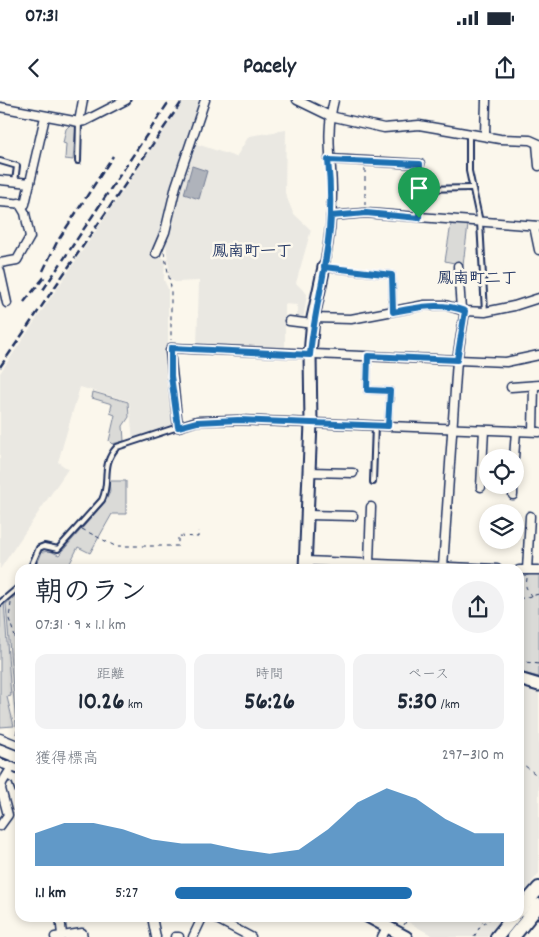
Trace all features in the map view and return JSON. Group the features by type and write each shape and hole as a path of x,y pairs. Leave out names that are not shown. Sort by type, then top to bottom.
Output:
{"main road":[{"path":"524,905 539,888"},
{"path":"513,937 537,912"},
{"path":"497,937 509,922"}],"street":[{"path":"79,122 83,100"},
{"path":"0,108 79,122 85,121 126,100"},
{"path":"156,253 205,100"},
{"path":"297,100 330,116 384,128 420,125 469,132 500,139 530,140 538,144 539,166"},
{"path":"306,564 311,423 310,355 313,321 330,239 332,191 328,160 330,116 334,100"},
{"path":"485,135 486,100"},
{"path":"0,202 25,204 45,117"},
{"path":"328,160 420,164"},
{"path":"0,180 30,183"},
{"path":"0,263 17,260 30,237 25,213 19,203"},
{"path":"331,216 366,213 536,226 539,250"},
{"path":"443,564 451,428 463,310 458,266"},
{"path":"0,271 7,303"},
{"path":"289,321 351,319 425,306 445,305 463,310 485,312 539,298"},
{"path":"511,387 536,386 536,432 311,423 197,422 178,427 171,376 171,348 457,360 515,361 539,355"},
{"path":"483,449 484,430"},
{"path":"515,449 516,431"},
{"path":"309,472 353,473"},
{"path":"369,563 371,507"},
{"path":"308,514 353,516"},
{"path":"539,522 530,519 524,572 539,570"},
{"path":"338,564 388,564"},
{"path":"524,680 539,685"},
{"path":"0,738 15,744"},
{"path":"0,750 15,756"},
{"path":"0,763 14,771 1,783 3,805 8,815 0,826"},
{"path":"59,922 58,936 82,933 83,937"},
{"path":"153,922 156,937"},
{"path":"193,937 200,922"},
{"path":"223,922 251,937"},
{"path":"374,922 385,932 405,932"},
{"path":"175,937 180,937"}],"lane":[{"path":"78,161 79,122"},
{"path":"469,132 469,171 480,222 485,312"},
{"path":"0,161 17,166 15,182"},
{"path":"419,218 420,164"},
{"path":"421,188 472,188"},
{"path":"324,267 392,275 393,312"},
{"path":"368,356 367,390 390,391 388,426"},
{"path":"373,482 375,425"},
{"path":"32,564 39,548 44,546 58,549 80,527 106,493 105,474 110,454 117,448 178,427"},
{"path":"0,603 15,591"}],"path":[{"path":"365,161 366,213"},
{"path":"160,242 167,261 168,279 171,287 171,348"},
{"path":"80,527 115,546 178,546 178,536 198,537 198,530"},
{"path":"524,572 526,587 531,596"},
{"path":"524,597 539,594"},
{"path":"9,597 12,606 9,618 15,637"},
{"path":"15,645 13,654 15,673"},
{"path":"524,662 539,664"},
{"path":"524,765 539,777"},
{"path":"474,937 482,922"}],"shaded area":[{"path":"184,100 200,100 172,185 164,227 153,254 165,259 164,280 168,289 168,356 166,356 174,426 133,440 129,401 80,387 58,462 68,469 0,569 0,373"},
{"path":"70,125 76,126 73,160 65,159 66,144 63,143 66,129"},
{"path":"286,130 285,193 293,213 311,230 296,283 307,294 303,320 297,319 297,305 285,304 285,350 197,346 199,281 175,282 170,279 166,243 171,216 194,143 236,157 249,136"},
{"path":"192,166 207,171 199,199 184,194"},
{"path":"451,224 468,225 463,265 445,261"},
{"path":"93,392 128,402 129,417 123,426 124,441 112,444 109,441 115,415 110,413 112,404 92,398"},
{"path":"109,481 126,481 126,514 112,514 90,553 78,547 70,564 37,564 42,552 50,551 59,555 105,502 110,492"},
{"path":"524,572 539,573 539,677 524,673"},
{"path":"15,596 15,714 6,604"},
{"path":"4,602 11,696 7,697 14,726 0,727 0,606"},
{"path":"524,688 539,692 539,873 524,892"},
{"path":"408,922 499,922 487,937 435,937"}],"railway":[{"path":"43,290 170,100"},
{"path":"0,367 183,100"},
{"path":"43,271 57,242 113,156"},
{"path":"24,302 46,275"}],"district":[{"name":"鳳南町一丁","path":"252,250"},
{"name":"鳳南町二丁","path":"477,277"}],"route":[{"path":"419,218 366,213 331,216 330,239 313,318 310,355 171,348 171,376 178,427 197,422 238,420 388,426 390,391 367,390 368,356 457,360 465,311 445,305 425,306 393,312 392,275 324,267 330,239 332,191 328,160 420,164 419,218"}]}
